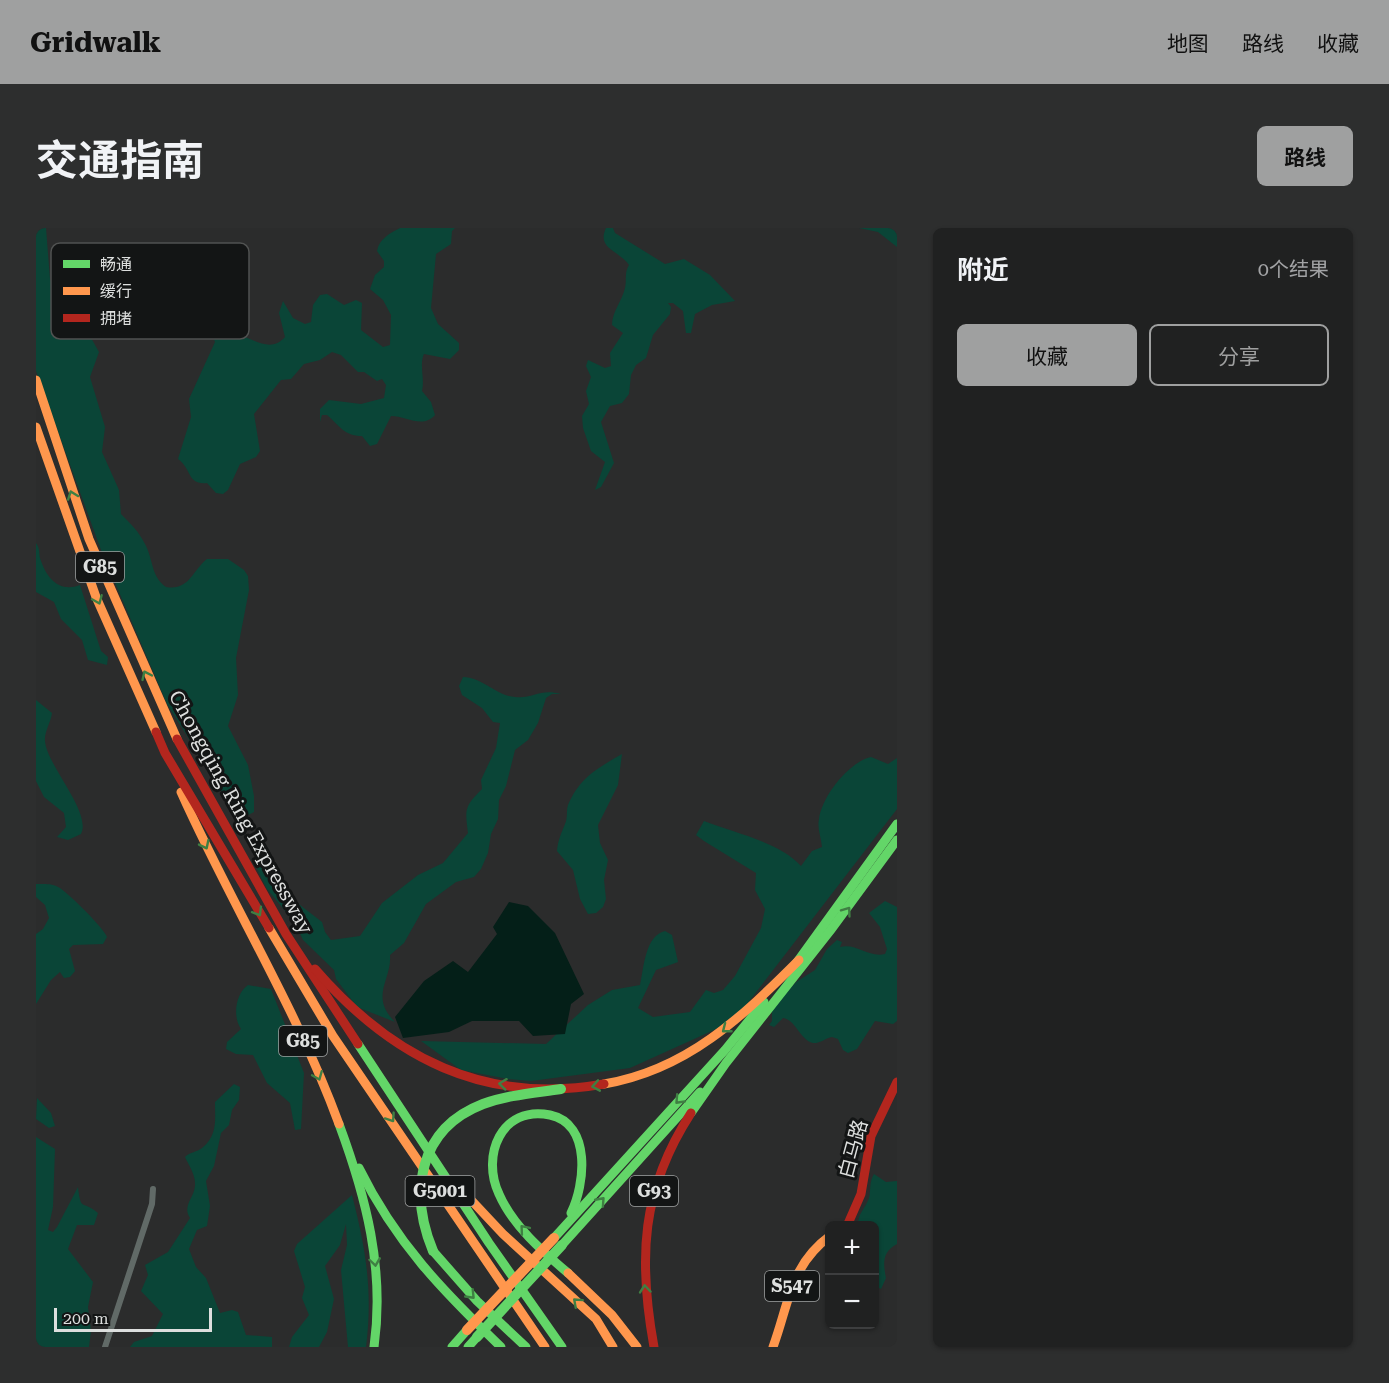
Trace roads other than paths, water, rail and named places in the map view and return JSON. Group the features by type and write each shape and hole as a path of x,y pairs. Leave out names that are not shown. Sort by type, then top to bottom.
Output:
{"main road":[{"name":"Chongqing Ring Expressway","path":"36,380 89,539 180,747 286,934 345,1027 562,1347"},
{"name":"Chongqing Ring Expressway","path":"36,427 55,488 96,597 165,753 333,1036 545,1347"},
{"name":"G85","path":"165,753 217,870 278,986 346,1144 364,1202 376,1262 379,1300 374,1347"},
{"path":"470,1344 725,1050 799,960 897,824"},
{"name":"G93","path":"654,1347 643,1268 649,1209 669,1150 732,1056 841,918 897,840"},
{"path":"286,934 348,1006 374,1029 406,1050 444,1068 498,1084 561,1089"},
{"path":"526,1347 477,1301 433,1251 419,1219 417,1193 425,1156 438,1136 449,1124 481,1105 511,1096 610,1084 671,1064 697,1050 735,1022 799,960"},
{"path":"452,1347 558,1241 732,1056"},
{"name":"白马路","path":"850,1221 860,1196 871,1135 897,1082"},
{"path":"558,1241 576,1206 585,1170 583,1150 566,1124 555,1118 539,1114 513,1122 494,1143 491,1168 496,1186 505,1206 521,1227 547,1256 594,1298 637,1347"},
{"path":"346,1144 387,1220 441,1289 501,1347"},
{"name":"G85","path":"441,1169 503,1234 596,1319 613,1347"},
{"name":"S547","path":"773,1347 783,1325 800,1265 814,1245 825,1239"}],"street":[{"path":"105,1347 152,1204 153,1189"}]}
